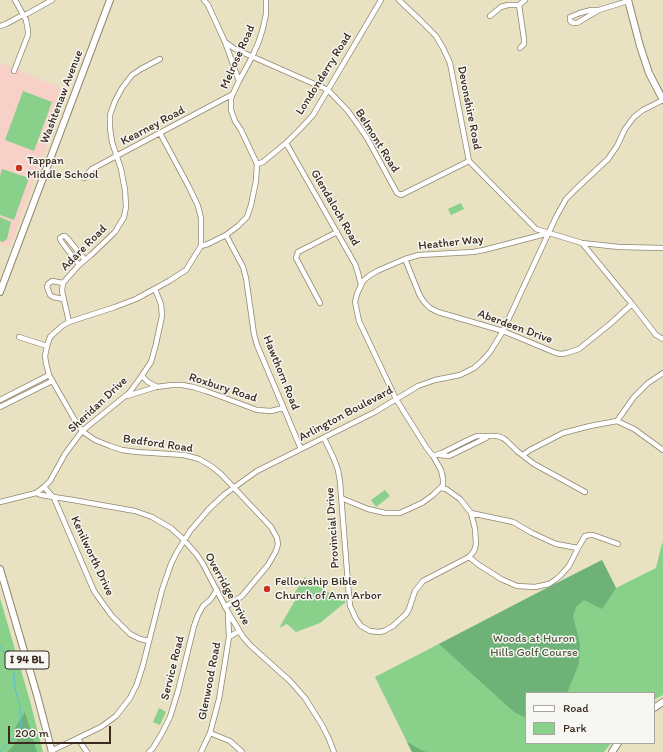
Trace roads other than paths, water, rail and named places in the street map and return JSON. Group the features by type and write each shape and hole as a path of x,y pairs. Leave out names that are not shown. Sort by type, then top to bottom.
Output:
{"main road":[{"name":"Washtenaw Avenue","path":"0,292 110,0"},
{"path":"628,0 649,73 663,100"},
{"name":"I 94 BL","path":"0,569 52,752"}],"street":[{"path":"14,71 28,35 26,20 15,0"},
{"path":"0,26 52,0"},
{"path":"204,0 208,5 225,42 239,81"},
{"name":"Melrose Road","path":"257,164 231,110 233,94 252,57 263,28 266,14 266,0"},
{"name":"Londonderry Road","path":"257,164 263,162 286,143 313,115 381,0"},
{"name":"Devonshire Road","path":"399,0 436,36 450,63 469,161 536,229 582,243 663,248"},
{"path":"490,16 501,7 508,5 519,5 525,0"},
{"path":"599,10 591,10 580,13 570,18 570,20 574,24 577,23 599,10 628,0"},
{"path":"519,5 524,39 524,44 520,48"},
{"name":"Belmont Road","path":"225,42 235,49 252,57 328,90 348,111 356,122 367,138 397,193 401,195 469,161"},
{"name":"Adare Road","path":"68,322 63,299 63,283 79,265 115,232 124,217 126,207 125,190 121,169 112,143 110,115 122,88 132,75 160,59"},
{"name":"Kearney Road","path":"84,178 92,169 233,94"},
{"name":"Arlington Boulevard","path":"52,752 100,728 116,716 130,699 137,684 167,573 184,540 198,520 225,494 257,471 375,412 426,382 457,376 474,368 482,361 490,352 503,330 556,217 566,199 608,159 617,146 624,129 630,121 636,115 663,100"},
{"path":"49,375 0,400 2,406 52,381 49,375 45,356 50,337 57,330 68,322 114,308 173,279 186,270 201,246 201,218 198,206 160,133"},
{"name":"Glendaloch Road","path":"286,143 355,264 361,285"},
{"path":"201,246 226,235 247,217 256,181 257,164"},
{"path":"320,303 296,258 298,252 337,232"},
{"name":"Heather Way","path":"361,285 369,276 377,271 405,259 419,255 473,252 549,233"},
{"name":"Hawthorn Road","path":"226,235 243,267 257,346 301,449"},
{"path":"79,265 61,242 60,238 65,236 85,260"},
{"path":"582,243 656,335 663,340"},
{"name":"Aberdeen Drive","path":"405,259 420,296 430,308 438,312 503,330 556,353 567,353 587,343 632,304"},
{"path":"63,283 52,281 46,287 50,295 63,299"},
{"path":"342,498 368,509 385,513 400,513 422,503 443,485 441,470 396,399 359,321 356,302 357,294 361,285"},
{"name":"Sheridan Drive","path":"0,502 36,492 44,487 50,481 65,454 82,431 129,393 142,376 150,362 156,344 162,316 161,304 155,289"},
{"path":"20,337 47,346"},
{"path":"617,420 634,397 648,383 663,373"},
{"path":"142,376 148,382 157,387"},
{"name":"Bedford Road","path":"52,381 82,431 95,440 122,450 184,455 199,459 221,474 271,528 277,538 278,544 271,560 242,596 226,607"},
{"name":"Roxbury Road","path":"125,396 157,387 172,385 193,387 258,410 283,408"},
{"path":"523,455 563,433 617,420 634,429 663,450"},
{"path":"433,456 439,455 477,436 497,436 512,444 534,464 585,492"},
{"name":"Provincial Drive","path":"324,438 334,459 340,482 350,606 356,619 362,626 370,631 379,632 393,626 406,614 415,591 423,581 469,556"},
{"name":"Kenilworth Drive","path":"44,487 54,498 94,590 101,601 112,616 130,634 140,639 149,641"},
{"path":"440,488 446,489 460,499 471,513 475,529 476,544 474,551 469,556 479,565 501,579 517,586 535,587 549,584 555,580 569,566 585,536 590,535 618,544"},
{"name":"Overridge Drive","path":"36,492 41,495 54,498 135,511 152,517 171,528 197,555 228,612 251,646 290,681 302,694 322,725 334,752"},
{"path":"471,513 513,522 556,544 578,548"},
{"name":"Service Road","path":"149,752 153,748 170,717 198,615 203,606 210,600 216,590"},
{"name":"Glenwood Road","path":"201,752 210,732 219,699 229,637 228,612"},
{"name":"Glenwood Road","path":"229,637 239,630"},
{"path":"210,732 230,741 242,752"},
{"path":"78,739 87,752"}],"waterway":[{"path":"0,646 11,664 14,673 15,689 20,706 21,718 20,731 17,736 0,752"}],"place":[{"name":"Tappan Middle School","path":"19,168"},
{"name":"Fellowship Bible Church of Ann Arbor","path":"267,589"}],"park label":[{"name":"Woods at Huron Hills Golf Course","path":"534,646"}]}
